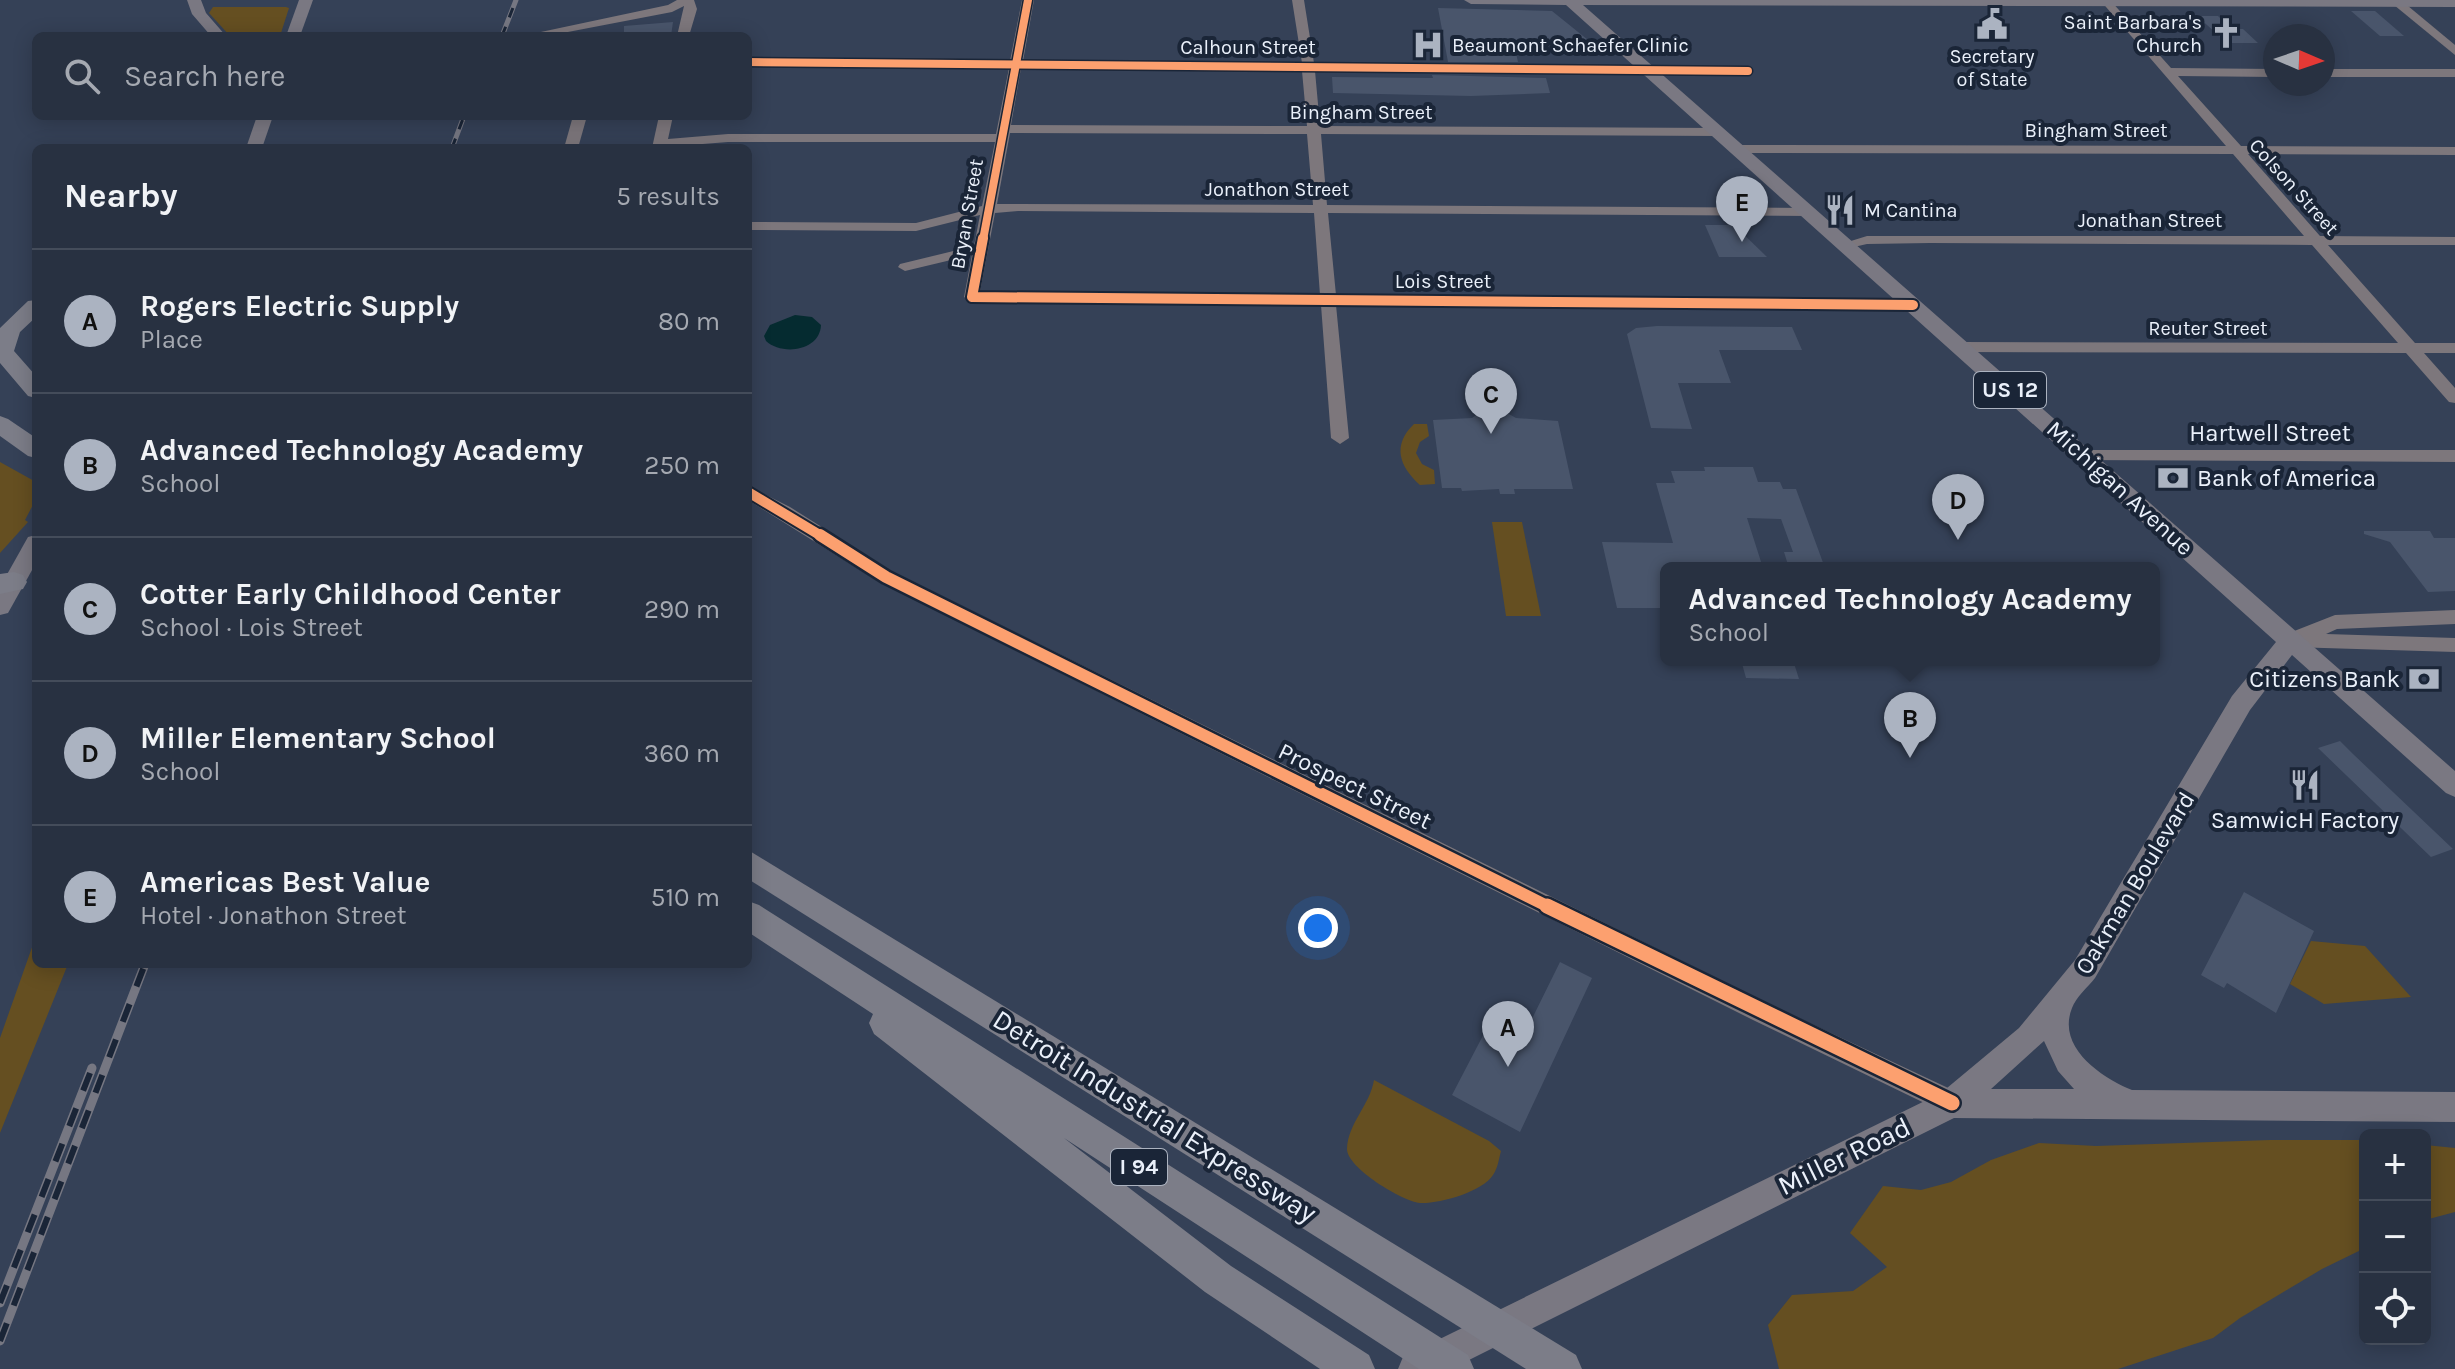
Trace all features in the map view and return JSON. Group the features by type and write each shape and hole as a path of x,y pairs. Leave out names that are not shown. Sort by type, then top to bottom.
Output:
{"highway":[{"path":"32,310 10,329 3,352 32,386"},
{"path":"0,378 32,399"},
{"path":"0,424 32,449"},
{"path":"0,438 32,450"},
{"name":"Detroit Industrial Expressway","path":"752,865 1562,1369"},
{"name":"Detroit Industrial Expressway","path":"752,918 1454,1369"},
{"path":"824,965 887,1024 1046,1150 1218,1279 1355,1369"}],"main road":[{"path":"194,0 199,14 215,32"},
{"path":"295,32 306,0"},
{"path":"1471,0 2455,3"},
{"name":"Michigan Avenue","path":"1569,0 2455,786"},
{"path":"255,144 264,120"},
{"path":"0,607 7,583 32,549"},
{"name":"Oakman Boulevard","path":"1952,1103 2029,1038 2085,969 2241,703 2291,640"},
{"path":"2058,1004 2055,1021 2059,1042 2069,1062 2088,1082 2114,1099 2150,1105"},
{"name":"Miller Road","path":"1415,1369 1952,1103 2455,1107"}],"street":[{"path":"548,32 672,8 686,0 691,9 684,32"},
{"name":"Bryan Street","path":"972,297 1028,0"},
{"path":"1298,0 1308,67 1340,438"},
{"name":"Colson Street","path":"2105,1 2455,398"},
{"path":"2398,3 2455,51"},
{"path":"604,32 607,20"},
{"name":"Calhoun Street","path":"752,62 1748,71"},
{"path":"2166,72 2263,73"},
{"path":"2335,73 2455,73"},
{"path":"572,144 579,120"},
{"path":"660,144 665,120"},
{"name":"Bingham Street","path":"677,144 728,138 1001,134 1719,132"},
{"name":"Bingham Street","path":"1738,149 2455,151"},
{"name":"Jonathon Street","path":"752,226 916,227 989,209 1809,212"},
{"name":"Jonathan Street","path":"1845,245 1867,240 1930,239 2455,241"},
{"path":"905,267 981,249"},
{"name":"Lois Street","path":"972,297 1913,305"},
{"name":"Reuter Street","path":"1961,347 2455,348"},
{"name":"Hartwell Street","path":"2084,456 2455,456"},
{"name":"Prospect Street","path":"752,494 808,525 840,551 886,577 1747,1005 1952,1103"},
{"name":"Oakman Boulevard","path":"2291,640 2335,622 2455,617"},
{"path":"2291,640 2455,645"}],"shaded area":[{"path":"213,7 289,8 281,32 226,32 209,13"},
{"path":"795,315 812,317 821,325 814,341 790,349 773,346 766,341 764,336 770,325"},
{"path":"1414,424 1427,424 1429,436 1420,442 1416,453 1422,464 1434,470 1435,484 1420,485 1403,463 1403,440"},
{"path":"0,462 32,480 32,507 25,520 28,522 0,553"},
{"path":"1492,522 1522,522 1541,616 1506,616"},
{"path":"2311,941 2365,946 2411,997 2324,1004 2290,984"},
{"path":"32,947 32,968 66,968 0,1133 0,1038"},
{"path":"1374,1080 1489,1141 1501,1151 1493,1175 1480,1187 1460,1196 1420,1203 1389,1190 1365,1174 1349,1157 1347,1149 1351,1131"},
{"path":"2359,1140 2359,1251 2322,1269 2240,1318 2213,1338 2118,1369 1779,1369 1768,1325 1792,1295 1853,1291 1887,1267 1850,1233 1883,1186 1921,1190 1951,1182 1991,1160 2039,1143 2096,1146"},
{"path":"2431,1146 2455,1148 2455,1212 2431,1218"}],"building":[{"path":"1438,8 1552,11 1598,48 1514,44 1518,62 1448,62"},
{"path":"2351,11 2375,11 2404,36 2380,36"},
{"name":"Saint Barbara's Church","path":"2197,16 2218,16 2231,29 2243,29 2258,43 2227,43"},
{"path":"673,22 672,32 624,32 624,26"},
{"path":"1432,75 1546,78 1550,93 1471,96 1333,93 1332,77 1433,78"},
{"path":"1705,225 1734,225 1767,257 1719,257"},
{"path":"1792,327 1802,350 1719,350 1731,383 1678,383 1692,429 1651,428 1627,334 1636,328"},
{"path":"1491,404 1516,418 1558,421 1573,489 1514,489 1515,494 1500,494 1499,489 1462,491 1461,488 1442,488 1433,420 1472,418"},
{"path":"1704,467 1753,467 1758,482 1780,482 1783,489 1796,489 1823,562 1787,562 1784,552 1793,552 1781,519 1747,518 1761,562 1660,562 1660,608 1617,608 1602,542 1673,543 1656,483 1675,483 1671,471 1705,471"},
{"path":"2364,531 2430,531 2434,538 2455,538 2455,591 2428,592 2390,542 2364,534"},
{"path":"1743,666 1795,666 1799,679 1746,678"},
{"path":"2340,741 2453,849 2431,857 2318,748"},
{"path":"2244,892 2314,931 2276,1013 2227,983 2224,988 2201,975"},
{"path":"1560,962 1592,978 1520,1132 1452,1095 1490,1022 1522,1039"}],"railway":[{"path":"504,32 516,0"},
{"path":"454,144 462,120"},
{"path":"0,1341 143,968"},
{"path":"0,1303 92,1068"}],"cycle path":[{"path":"1028,0 972,297 1913,305"},
{"path":"752,62 1748,71"},
{"path":"752,494 886,577 1761,1012 1952,1103"}],"place":[{"name":"Secretary of State","path":"1992,24"},
{"name":"Saint Barbara's Church","path":"2226,33"},
{"name":"Beaumont Schaefer Clinic","path":"1428,45"},
{"name":"M Cantina","path":"1840,210"},
{"name":"Americas Best Value","path":"1742,242"},
{"name":"Cotter Early Childhood Center","path":"1491,434"},
{"name":"Bank of America","path":"2173,478"},
{"name":"Miller Elementary School","path":"1958,540"},
{"name":"Citizens Bank","path":"2424,679"},
{"name":"Advanced Technology Academy","path":"1910,758"},
{"name":"SamwicH Factory","path":"2305,785"},
{"name":"Rogers Electric Supply","path":"1508,1067"}]}
